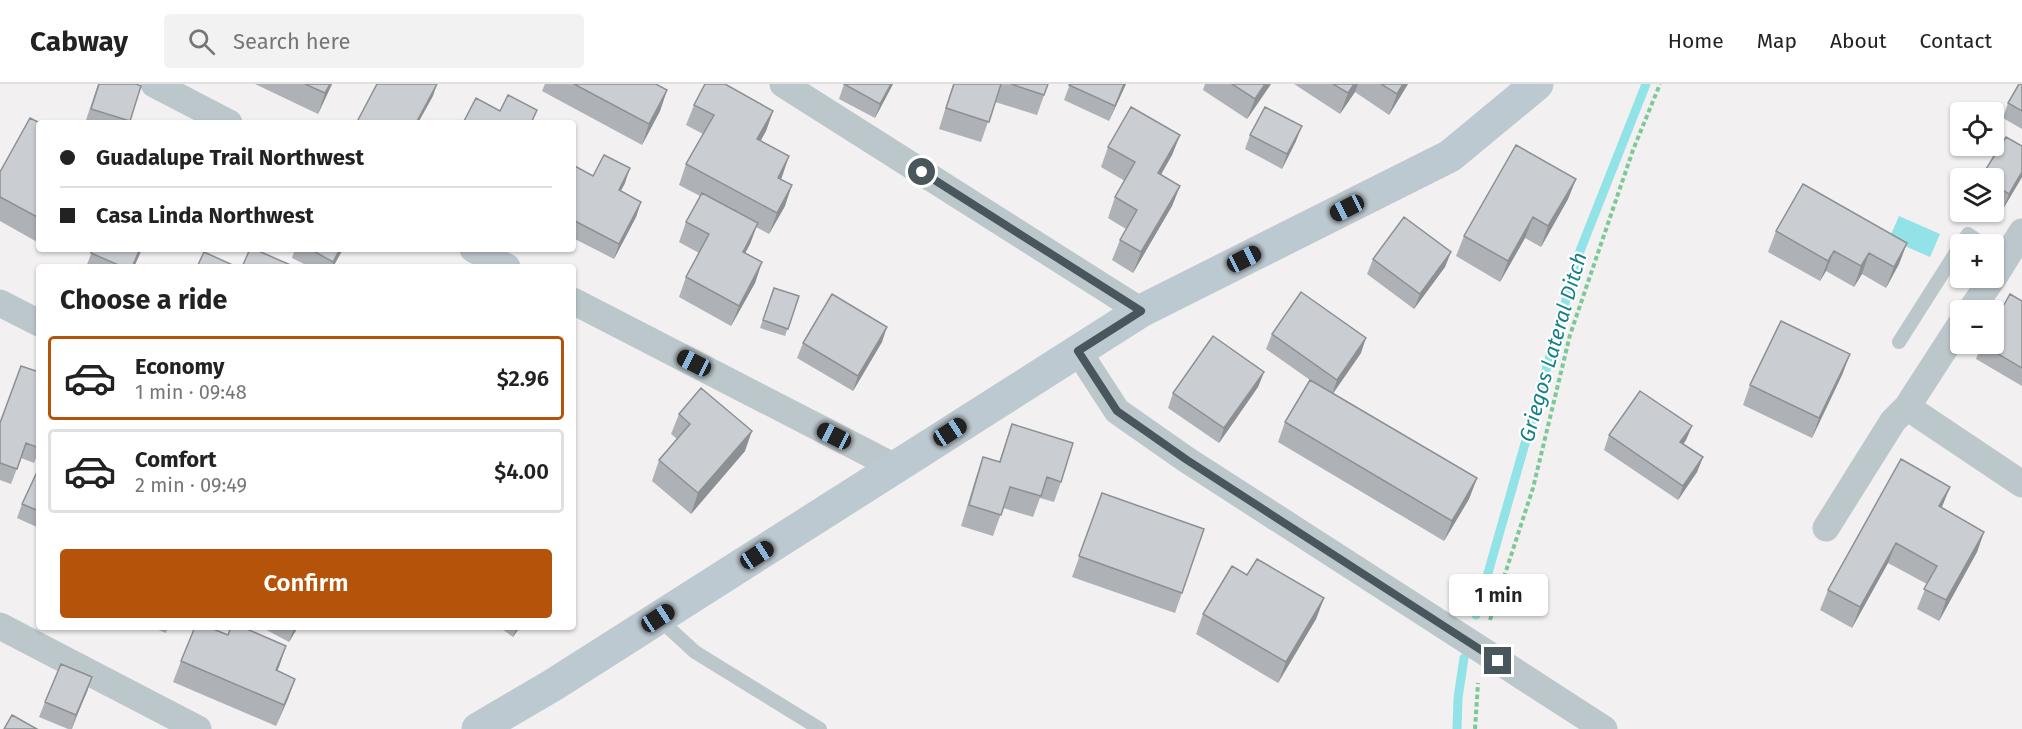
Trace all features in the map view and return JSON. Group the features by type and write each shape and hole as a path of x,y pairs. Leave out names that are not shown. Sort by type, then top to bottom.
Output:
{"street":[{"path":"154,84 223,120"},
{"path":"783,84 1141,311"},
{"path":"478,729 553,685 1141,311 1450,156 1537,84"},
{"path":"2004,263 2022,232"},
{"path":"479,252 501,264"},
{"path":"0,303 36,321"},
{"path":"576,303 895,468"},
{"path":"1826,528 1893,421 1907,407 1950,341"},
{"path":"1078,351 1117,411 1187,460 1604,729"},
{"path":"1907,407 2022,484"},
{"path":"0,626 198,729"}],"lane":[{"path":"1899,342 1950,262"},
{"path":"658,618 695,652 820,729"}],"path":[{"path":"1475,729 1481,650 1533,488 1570,335 1633,150 1660,84"}],"water":[{"path":"1899,216 1940,234 1930,257 1889,239"}],"building":[{"path":"99,84 141,86 130,120 91,109"},
{"path":"305,84 330,84 325,93"},
{"path":"377,84 437,84 418,120 358,120"},
{"path":"574,84 656,84 667,90 649,124"},
{"path":"705,84 725,84 773,111 757,139 789,156 778,178 792,185 777,213 686,164 714,115 694,105"},
{"path":"844,84 891,84 880,104"},
{"path":"954,84 1001,84 989,122 946,108"},
{"path":"1011,84 1048,84 1044,95"},
{"path":"1070,84 1124,84 1115,106"},
{"path":"1232,84 1265,84 1255,99"},
{"path":"1333,84 1354,84 1348,93"},
{"path":"1381,84 1403,84 1397,94"},
{"path":"2019,84 2022,84 2022,111 2008,103"},
{"path":"508,95 537,110 532,120 465,120 476,98 500,111"},
{"path":"1131,107 1180,135 1158,173 1180,186 1141,252 1120,240 1137,210 1115,197 1135,162 1108,147"},
{"path":"1265,107 1302,126 1287,154 1250,135"},
{"path":"30,118 36,121 36,216 0,197 0,172"},
{"path":"2006,137 2022,146 2022,172 2009,194 2004,191 2004,168 1987,168 1994,156 2004,156"},
{"path":"1516,145 1576,179 1548,226 1533,217 1508,261 1464,236"},
{"path":"604,155 630,168 619,190 641,202 619,244 576,222 576,167 593,176"},
{"path":"1803,184 1907,243 1894,267 1869,253 1861,266 1834,251 1828,261 1776,231"},
{"path":"702,193 758,223 743,252 762,262 739,306 686,277 709,234 686,222"},
{"path":"1404,217 1451,252 1420,294 1373,259"},
{"path":"139,252 133,264 116,264 91,253"},
{"path":"204,252 230,264 198,264"},
{"path":"249,252 261,252 288,264 243,264"},
{"path":"315,252 338,252 333,262"},
{"path":"774,288 799,296 788,329 763,320"},
{"path":"1301,292 1366,338 1337,380 1272,334"},
{"path":"832,294 887,327 858,376 803,343"},
{"path":"2010,294 2022,301 2022,368 1998,354 2004,354 2004,305"},
{"path":"1781,321 1850,354 1819,418 1750,385"},
{"path":"1213,336 1264,372 1224,428 1173,393"},
{"path":"21,366 36,371 36,447 26,443 17,469 0,463 0,423"},
{"path":"1310,380 1477,478 1452,521 1285,422"},
{"path":"701,388 752,431 698,493 659,460 690,424 679,414"},
{"path":"1640,391 1692,426 1680,442 1703,457 1683,486 1609,435"},
{"path":"1012,424 1073,443 1061,482 1047,477 1041,496 1010,487 1001,515 969,505 983,457 1000,462"},
{"path":"1901,459 1950,487 1939,506 1984,532 1946,600 1924,589 1937,566 1896,543 1860,607 1828,590"},
{"path":"36,474 36,510 22,504"},
{"path":"1102,493 1204,529 1182,593 1079,556"},
{"path":"1257,559 1324,598 1286,662 1203,614 1232,566 1247,575"},
{"path":"194,630 216,630 228,635 230,630 249,630 286,646 276,670 295,679 284,705 181,661"},
{"path":"61,664 92,677 76,715 45,702"},
{"path":"12,715 37,729 4,729"}],"waterway":[{"name":"Griegos Lateral Ditch","path":"1476,615 1580,251 1646,84"},
{"name":"Griegos Lateral Ditch","path":"1457,729 1458,698 1464,658"}],"route":[{"path":"922,172 1141,311 1078,351 1117,411 1187,460 1498,661"}]}
